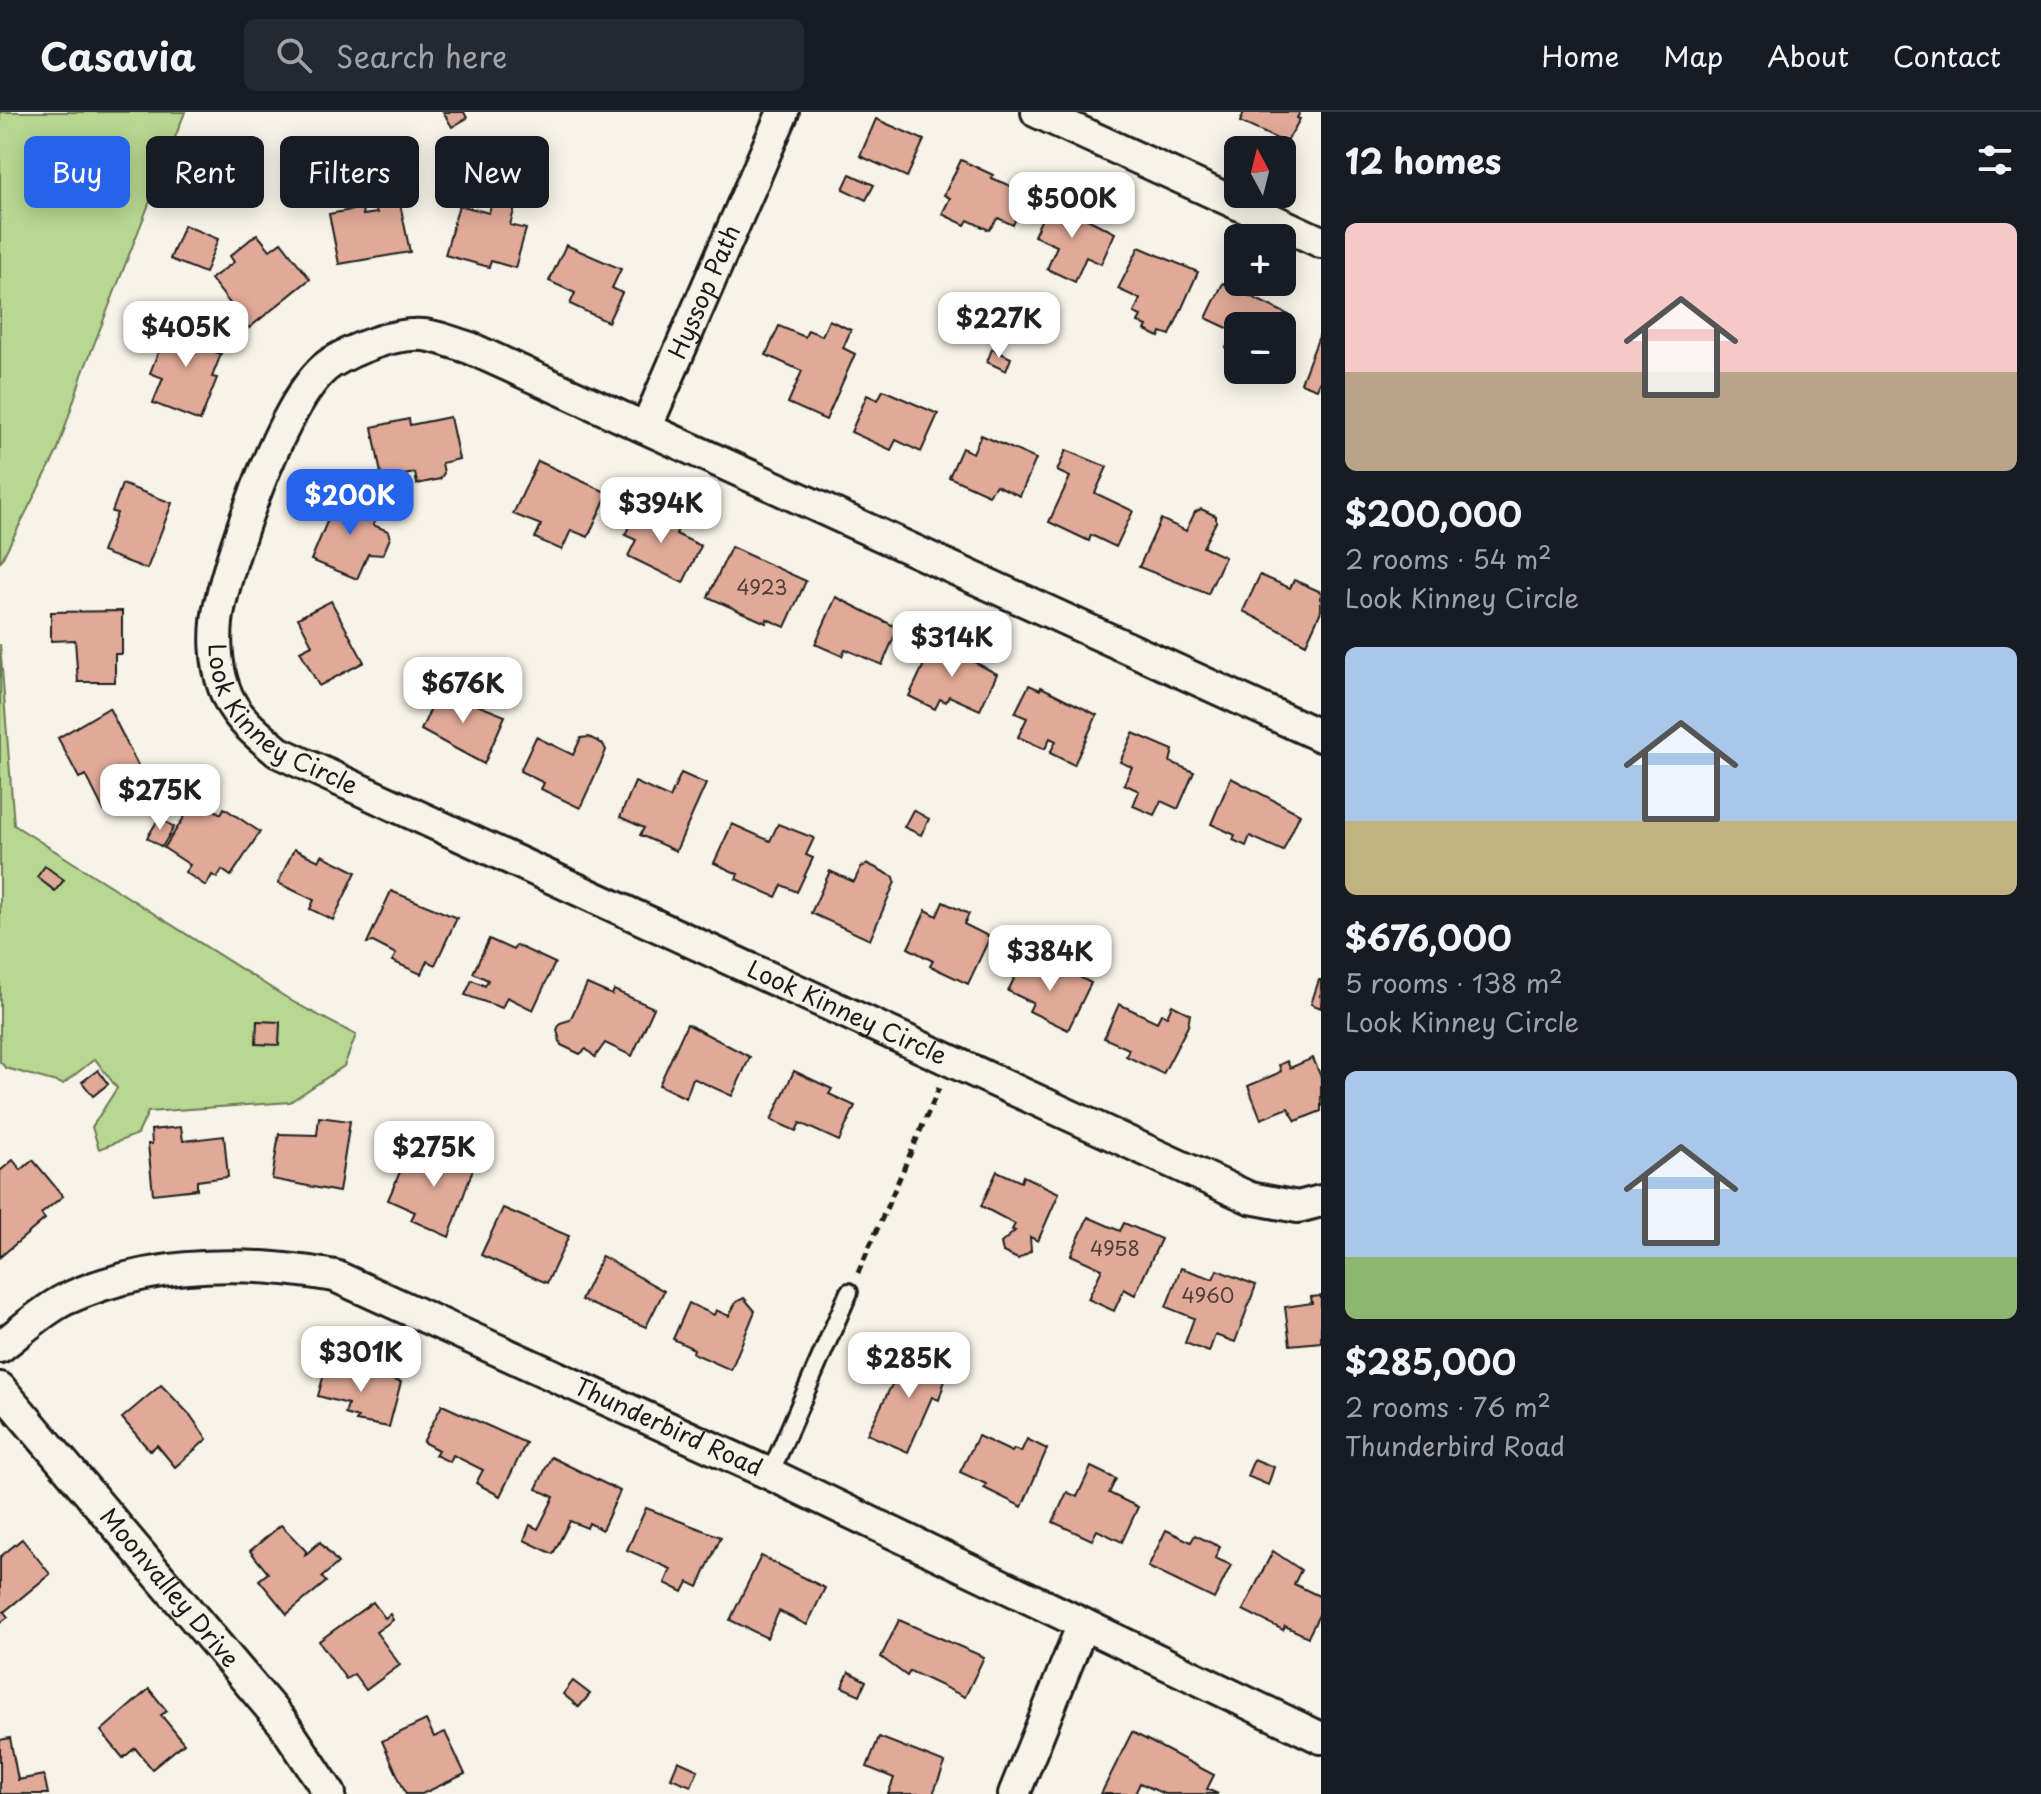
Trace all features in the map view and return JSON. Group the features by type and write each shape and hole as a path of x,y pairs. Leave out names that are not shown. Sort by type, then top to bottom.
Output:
{"street":[{"name":"Hyssop Path","path":"646,428 783,112"},
{"path":"1037,112 1321,242"},
{"name":"Look Kinney Circle","path":"1321,736 470,348 423,335 377,342 329,363 305,388 251,505 219,605 216,646 224,688 241,721 278,752 950,1063 1250,1198 1298,1207 1321,1201"},
{"name":"Thunderbird Road","path":"0,1347 63,1301 128,1278 174,1268 273,1266 335,1276 770,1474 1321,1738"},
{"name":"Moonvalley Drive","path":"0,1388 283,1723 330,1794"},
{"path":"1014,1794 1083,1624"}],"lane":[{"path":"770,1474 849,1292"}],"path":[{"path":"849,1292 950,1063"}],"green space":[{"path":"0,112 185,112 176,136 146,136 147,208 82,375 57,452 0,563"},
{"path":"0,644 14,825 295,1003 356,1035 344,1066 290,1102 148,1112 138,1134 99,1149 92,1127 117,1088 95,1059 63,1084 6,1068 0,1062"}],"building":[{"path":"443,112 464,112 467,118 452,127"},
{"path":"1244,112 1300,112 1297,118 1300,119 1290,136 1271,136 1240,122"},
{"path":"876,119 924,140 907,177 860,156"},
{"path":"961,160 993,175 991,178 1028,193 1013,225 998,218 989,230 968,220 965,225 942,214 950,198 944,195"},
{"path":"850,174 874,185 866,200 843,189"},
{"path":"1050,200 1115,233 1101,264 1086,257 1075,282 1047,269 1057,246 1034,236"},
{"path":"362,208 363,215 377,213 375,208 401,208 410,252 339,264 329,214"},
{"path":"458,208 489,213 490,208 515,208 510,225 526,229 515,268 491,261 489,267 445,255"},
{"path":"184,225 218,239 205,273 170,259"},
{"path":"257,234 270,250 281,242 310,279 249,328 211,279 234,262 230,256"},
{"path":"566,245 621,269 612,288 622,293 608,322 570,304 575,293 549,281"},
{"path":"1139,247 1198,272 1170,335 1161,332 1159,337 1145,330 1147,326 1138,322 1141,316 1134,313 1140,299 1118,289"},
{"path":"1223,283 1224,296 1250,296 1283,312 1224,312 1224,326 1206,318"},
{"path":"172,317 214,333 207,349 221,354 212,377 217,378 200,421 153,403 163,378 150,373"},
{"path":"829,320 851,330 843,348 855,354 826,420 788,403 802,371 766,355 779,326 805,337 808,330 822,336"},
{"path":"1321,331 1321,379 1317,389 1301,383"},
{"path":"992,349 1011,358 1006,371 987,362"},
{"path":"883,390 938,414 921,452 896,440 891,450 851,432 867,395 878,400"},
{"path":"450,417 459,459 442,463 444,473 440,479 417,484 415,473 382,479 372,427 409,419 410,425"},
{"path":"981,435 1036,459 1020,496 996,485 989,495 949,477 962,448 973,453"},
{"path":"1066,450 1107,467 1095,493 1133,511 1116,547 1091,535 1089,541 1049,522 1070,477 1057,471"},
{"path":"538,461 608,493 588,537 571,530 562,550 535,538 541,525 513,514"},
{"path":"122,484 172,503 147,569 102,552 117,513 112,512"},
{"path":"339,493 380,510 373,525 388,531 390,538 383,555 368,554 357,579 311,560"},
{"path":"639,505 680,525 676,534 701,546 683,583 628,556 636,540 625,535"},
{"path":"1201,509 1216,516 1203,547 1225,557 1208,594 1139,567 1161,519 1186,531 1195,512"},
{"path":"731,547 806,581 785,627 767,619 766,623 708,597"},
{"path":"1260,575 1290,588 1294,580 1321,592 1321,611 1306,644 1243,611"},
{"path":"836,597 898,628 882,665 845,649 842,656 815,644"},
{"path":"331,601 364,662 319,686 300,651 312,645 298,618"},
{"path":"122,611 122,654 115,654 115,682 78,682 75,640 51,641 51,612"},
{"path":"935,641 997,674 980,710 949,696 946,702 940,699 935,709 909,696"},
{"path":"1029,685 1040,690 1041,687 1097,715 1074,765 1050,753 1056,741 1050,738 1045,749 1018,737 1027,718 1015,713"},
{"path":"439,690 505,716 484,764 421,730"},
{"path":"109,708 154,797 128,810 123,801 104,811 86,775 79,778 58,738"},
{"path":"1133,733 1173,750 1170,762 1194,772 1178,809 1161,801 1154,815 1133,806 1139,791 1124,784 1132,767 1120,762"},
{"path":"536,737 573,755 581,738 589,737 603,744 606,750 580,808 541,789 544,783 520,771"},
{"path":"681,773 706,784 676,851 640,835 644,828 620,817 635,782 670,798"},
{"path":"1231,778 1300,814 1283,851 1250,836 1246,846 1233,840 1235,835 1211,824"},
{"path":"197,798 221,814 224,808 260,832 231,876 222,870 217,878 212,875 206,886 185,872 190,865 164,848"},
{"path":"913,810 929,819 921,835 904,827"},
{"path":"159,818 174,827 162,847 147,838"},
{"path":"732,824 770,841 778,824 814,838 806,855 813,858 797,892 782,885 776,897 736,879 738,874 714,863"},
{"path":"294,849 319,861 322,855 356,872 333,920 310,909 314,900 278,883"},
{"path":"868,864 894,877 895,882 870,940 811,913 830,871 854,882 861,867"},
{"path":"45,866 64,880 55,891 37,877"},
{"path":"391,891 457,918 435,965 427,961 421,974 392,961 396,954 373,942 367,943"},
{"path":"943,902 969,914 964,924 990,937 968,984 930,966 933,961 908,948 926,910 937,916"},
{"path":"489,939 513,950 516,945 555,963 533,1010 507,997 502,1008 465,995 472,980 485,986 488,980 473,973"},
{"path":"1024,958 1064,977 1068,971 1091,983 1068,1030 1029,1011 1033,1003 1008,991"},
{"path":"1321,980 1321,1008 1311,1004"},
{"path":"587,984 612,995 614,990 654,1008 632,1056 605,1043 595,1057 586,1049 580,1054 561,1045 557,1030 560,1023 570,1020"},
{"path":"1119,1004 1157,1022 1161,1014 1167,1016 1172,1005 1190,1014 1188,1026 1163,1074 1126,1056 1129,1049 1104,1038"},
{"path":"257,1021 280,1022 279,1045 256,1044"},
{"path":"687,1024 750,1057 732,1096 693,1078 686,1098 659,1085"},
{"path":"1313,1058 1321,1077 1321,1111 1296,1121 1288,1108 1261,1119 1248,1086 1281,1071 1279,1065 1287,1061 1290,1068"},
{"path":"98,1070 108,1084 93,1096 82,1082"},
{"path":"794,1071 832,1089 829,1094 855,1106 839,1141 800,1123 796,1131 771,1120"},
{"path":"319,1117 350,1121 339,1192 272,1179 279,1134 317,1135"},
{"path":"181,1127 183,1141 224,1136 228,1177 197,1181 197,1189 153,1194 148,1144 152,1144 151,1130"},
{"path":"436,1146 475,1163 449,1237 411,1220 415,1212 388,1200 405,1160 418,1166 424,1153 432,1156"},
{"path":"13,1160 21,1170 33,1160 63,1196 41,1214 45,1219 0,1257 0,1171"},
{"path":"997,1171 1021,1182 1023,1176 1059,1193 1038,1241 1030,1237 1031,1251 1018,1259 1003,1252 1001,1243 1015,1231 1012,1230 1015,1224 981,1206"},
{"path":"503,1208 569,1236 547,1283 481,1255"},
{"path":"1088,1217 1120,1231 1124,1223 1161,1239 1135,1295 1124,1289 1114,1311 1088,1299 1102,1269 1071,1255"},
{"path":"602,1256 664,1291 646,1327 581,1300"},
{"path":"1181,1268 1213,1279 1217,1270 1256,1285 1235,1342 1215,1335 1209,1352 1185,1343 1194,1318 1166,1307"},
{"path":"1321,1296 1321,1342 1290,1345 1285,1307 1312,1303 1311,1297"},
{"path":"744,1298 755,1311 731,1370 693,1353 694,1349 673,1339 689,1303 714,1315 716,1310 729,1316 736,1302"},
{"path":"910,1349 949,1367 939,1400 932,1397 908,1452 867,1434"},
{"path":"327,1363 401,1382 389,1427 356,1421 358,1418 345,1414 348,1404 318,1396"},
{"path":"161,1385 190,1415 207,1439 175,1467 157,1445 150,1451 122,1418"},
{"path":"442,1405 526,1443 500,1496 476,1483 483,1470 453,1455 450,1462 435,1455 438,1450 423,1442"},
{"path":"978,1436 1012,1452 1014,1449 1021,1452 1027,1439 1047,1449 1022,1507 960,1472"},
{"path":"551,1457 620,1491 602,1530 589,1523 587,1528 570,1521 553,1554 524,1540 530,1525 538,1529 554,1497 536,1489"},
{"path":"1254,1459 1274,1467 1268,1485 1247,1476"},
{"path":"1091,1467 1116,1479 1109,1493 1138,1507 1122,1542 1097,1530 1092,1540 1053,1522 1067,1492 1077,1497"},
{"path":"646,1508 721,1537 698,1587 688,1582 683,1592 665,1583 671,1569 627,1550"},
{"path":"281,1525 306,1551 305,1555 320,1542 338,1563 322,1577 326,1582 287,1614 259,1580 268,1573 250,1551"},
{"path":"1166,1530 1191,1542 1195,1535 1220,1547 1215,1558 1231,1565 1214,1599 1148,1567"},
{"path":"22,1539 50,1574 4,1612 8,1617 0,1623 0,1557"},
{"path":"1273,1551 1301,1570 1294,1584 1321,1597 1321,1611 1308,1637 1285,1626 1283,1630 1243,1610"},
{"path":"761,1556 825,1588 807,1625 779,1611 767,1638 730,1620"},
{"path":"373,1602 385,1618 390,1614 393,1620 376,1632 400,1665 366,1690 354,1674 346,1679 319,1641"},
{"path":"899,1620 984,1657 965,1697 910,1671 907,1676 881,1657"},
{"path":"849,1672 866,1681 860,1695 842,1687"},
{"path":"573,1681 590,1694 579,1707 563,1694"},
{"path":"149,1689 167,1711 161,1715 184,1743 152,1769 135,1748 123,1758 101,1731"},
{"path":"426,1720 434,1737 445,1732 465,1774 422,1794 406,1794 382,1741"},
{"path":"1132,1732 1214,1775 1207,1789 1218,1794 1164,1794 1140,1783 1135,1794 1101,1794"},
{"path":"879,1737 945,1763 933,1794 888,1794 894,1778 867,1767"},
{"path":"10,1738 18,1780 44,1775 48,1794 0,1794 0,1740"},
{"path":"678,1761 698,1770 691,1786 671,1778"}]}
